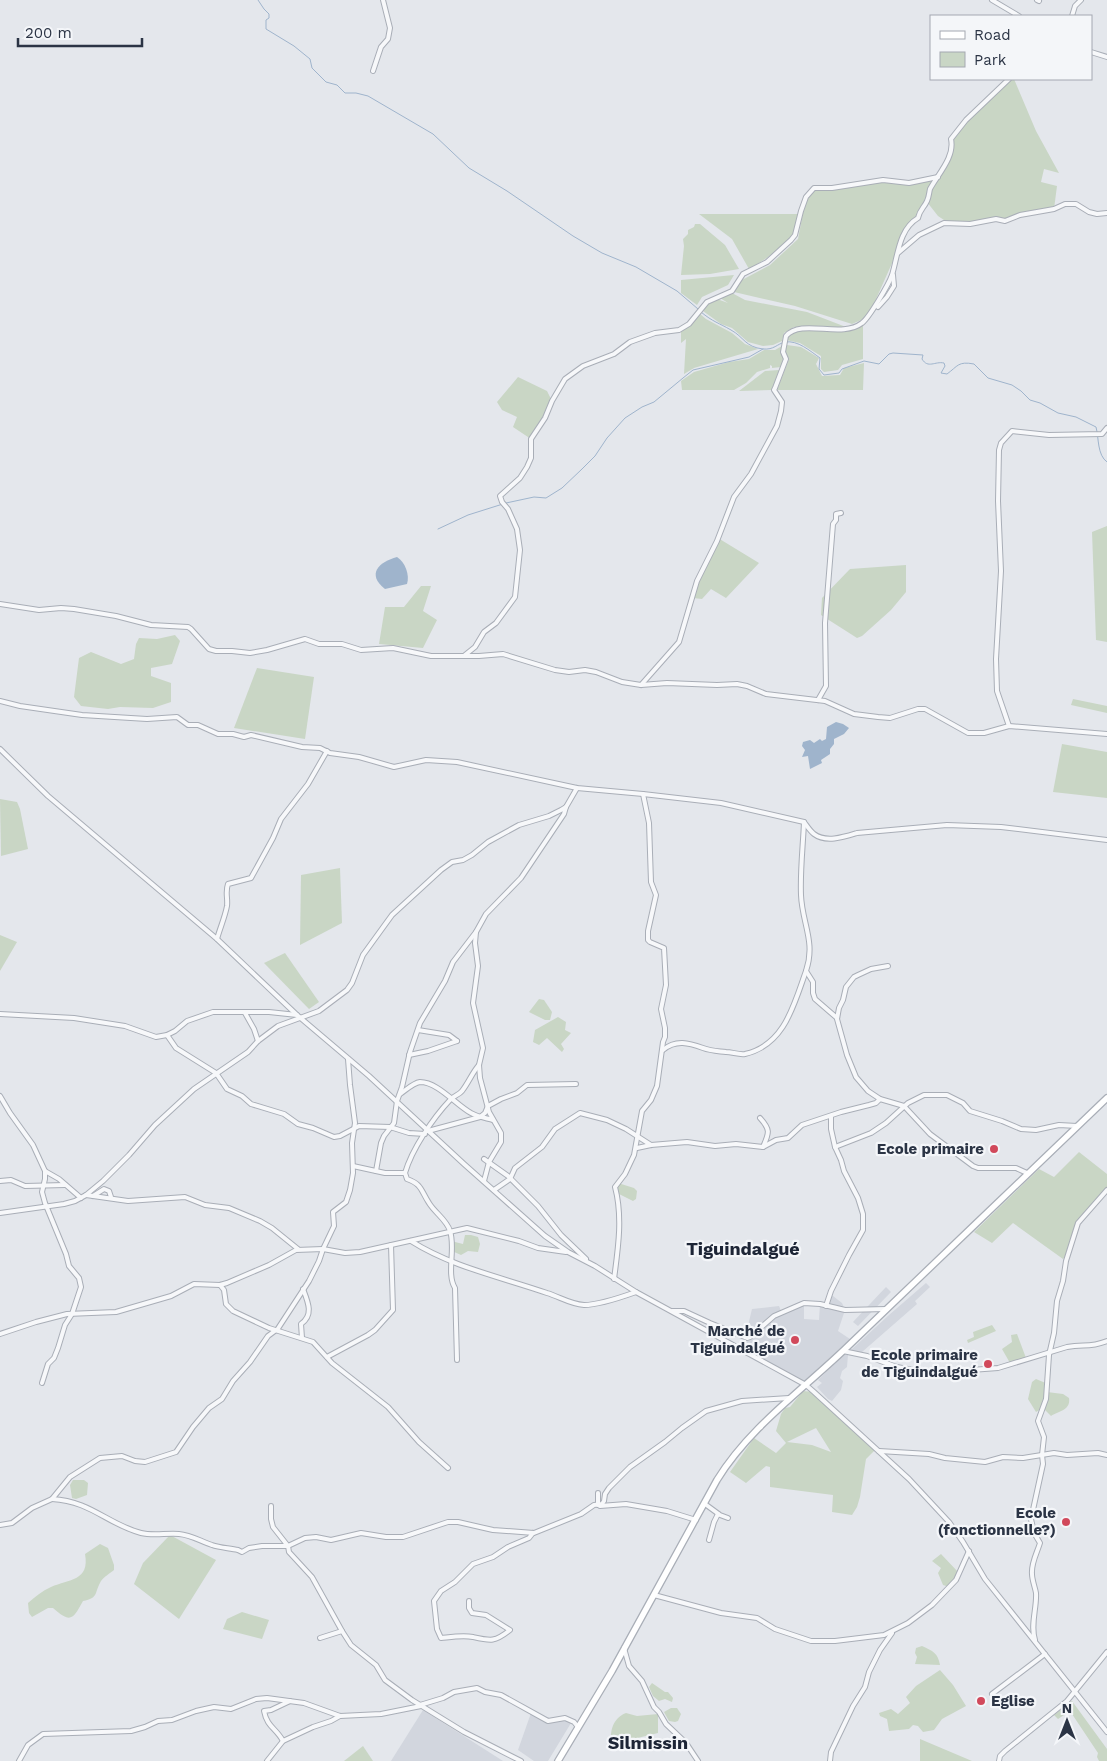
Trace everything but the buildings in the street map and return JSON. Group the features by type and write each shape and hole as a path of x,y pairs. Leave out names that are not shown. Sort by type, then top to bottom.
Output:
{"street":[{"path":"373,71 381,47 388,39 390,28 383,0"},
{"path":"1072,15 1081,0"},
{"path":"995,1 1017,15"},
{"path":"1092,52 1107,58"},
{"path":"641,685 678,642 697,581 717,541 734,497 751,474 777,426 782,402 775,388 786,359 783,352 786,336 795,329 821,327 834,330 849,329 860,325 868,317 892,273 910,223 918,218 920,208 926,202 930,190 944,168 952,144 951,138 966,120 1009,80"},
{"path":"465,655 475,647 484,632 496,624 515,597 520,550 517,528 500,496 520,478 528,467 531,458 531,439 545,418 552,401 565,379 582,366 614,354 630,342 655,333 679,330 689,324 707,302 732,291 744,274 767,262 795,236 800,211 806,198 814,188 832,188 883,180 908,183 938,177"},
{"path":"898,253 919,235 944,223 970,224 996,218 1005,221 1020,215 1054,209 1065,204 1076,204 1088,212 1097,214 1107,213"},
{"path":"878,307 894,286 892,273"},
{"path":"1009,726 997,692 996,638 1001,571 998,501 999,447 1012,431 1048,435 1093,435 1102,434 1107,428"},
{"path":"818,700 826,686 825,623 833,524 836,520 836,514 841,513"},
{"path":"0,604 38,610 74,609 158,626 188,627 209,649 216,651 232,650 250,653 280,647 305,639 319,644 342,644 360,650 393,648 431,656 503,654 555,670 569,672 585,670 622,682 641,685 667,683 737,684 766,694 818,700 842,707 854,714 885,718 918,709 925,709 968,733 984,734 1009,726 1107,734"},
{"path":"0,701 20,706 82,715 146,719 177,717 188,725 198,725 218,734 233,734 244,737 251,735 302,747 320,748 330,753 359,757 394,767 426,760 457,762 577,788 721,803 804,822 813,834 832,838 843,838 857,833 947,825 1001,827 1107,840"},
{"path":"0,750 43,792 217,939 299,1016 397,1101 426,1132 434,1136 545,1236 568,1252 590,1263 636,1292 806,1385 909,1479 949,1522 969,1550 985,1579 1107,1732"},
{"path":"217,939 226,910 227,886 251,878 274,838 282,819 308,784 327,751"},
{"path":"376,1171 381,1143 394,1123 397,1101 409,1055 418,1030 445,981 453,962 476,932 486,914 507,894 533,862 564,814 577,788"},
{"path":"614,1279 620,1235 618,1198 615,1187 625,1174 637,1148 641,1113 657,1086 665,1028 662,1009 666,985 665,960 662,946 653,945 648,940 648,931 656,895 651,882 649,823 643,794"},
{"path":"0,1213 73,1202 86,1195 129,1155 177,1105 216,1073 248,1052 278,1026 299,1016 319,1011 347,990 352,983 363,955 392,915 441,870 452,862 463,860 472,855 495,837 519,825 549,816 566,807"},
{"path":"663,1050 673,1043 687,1043 714,1051 746,1054 766,1045 778,1034 783,1026 793,1007 810,959 810,942 801,897 804,822"},
{"path":"476,932 475,943 478,966 472,1003 476,1025 482,1042 482,1056 479,1065 480,1078 489,1112 501,1133 501,1142 489,1162 484,1181"},
{"path":"837,1019 846,987 854,977 871,969 888,966"},
{"path":"806,971 813,982 815,999 834,1014 837,1019 845,1051 856,1077 868,1091 880,1099 904,1106 930,1134 973,1166 978,1168 1016,1168 1027,1173"},
{"path":"0,1014 67,1017 126,1026 156,1037 167,1036 187,1021 214,1012 269,1012 299,1016"},
{"path":"245,1013 254,1029 258,1042"},
{"path":"409,1055 457,1041 449,1035 418,1030"},
{"path":"167,1036 176,1048 216,1073 227,1089 242,1096 251,1104 284,1114 298,1124 334,1137 340,1136 359,1126 390,1127 409,1133 426,1132 480,1117 485,1113 488,1106 517,1094 527,1085 576,1084"},
{"path":"0,1525 12,1523 32,1508 52,1499 70,1477 100,1458 122,1456 135,1461 145,1462 176,1452 193,1427 209,1408 222,1398 268,1336 276,1330 304,1289 319,1261 334,1226 333,1212 346,1202 350,1190 354,1128 348,1059"},
{"path":"457,1360 455,1288 452,1283 450,1231 430,1204 420,1186 407,1178 405,1173 412,1152 436,1117 452,1098 462,1092 472,1072 479,1065"},
{"path":"400,1094 418,1082 434,1087 452,1098 470,1113 494,1120"},
{"path":"835,1146 871,1133 886,1123 915,1098 924,1095 947,1095 963,1102 970,1111 1020,1129 1036,1130 1059,1125 1077,1126"},
{"path":"0,1096 10,1114 33,1145 45,1171 42,1192 69,1266 79,1278 80,1292 72,1314 65,1325 54,1358 48,1364 42,1383"},
{"path":"637,1148 687,1142 715,1146 736,1144 763,1147 776,1140 787,1139 802,1125 869,1105 880,1099"},
{"path":"558,1761 734,1454 755,1431 843,1351 1027,1173 1077,1126 1106,1102"},
{"path":"494,1190 510,1179 515,1168 542,1147 555,1129 578,1114 589,1114 626,1128 638,1138 651,1145"},
{"path":"826,1306 831,1290 864,1230 863,1214 858,1198 844,1171 835,1146 831,1129 831,1116"},
{"path":"760,1118 768,1128 768,1135 763,1147"},
{"path":"484,1159 510,1179 538,1206 561,1235 590,1263"},
{"path":"353,1166 376,1171 405,1173"},
{"path":"45,1171 76,1192 81,1198"},
{"path":"0,1181 11,1180 25,1186 65,1185"},
{"path":"92,1196 104,1189 110,1192 112,1197"},
{"path":"1037,1644 1033,1629 1036,1591 1032,1574 1034,1559 1040,1543 1034,1533 1031,1519 1043,1472 1044,1437 1038,1421 1046,1399 1057,1301 1066,1261 1078,1224 1107,1190"},
{"path":"86,1195 112,1197 128,1201 185,1197 206,1205 230,1208 272,1228 298,1249"},
{"path":"0,1334 36,1322 72,1314 116,1312 171,1296 190,1285 220,1285 268,1265 298,1249 323,1249 352,1253 467,1228 519,1241 538,1248 568,1252"},
{"path":"411,1241 429,1252 452,1261 579,1304 593,1304 636,1292"},
{"path":"327,1356 368,1335 393,1310 391,1245"},
{"path":"220,1285 224,1290 226,1304 229,1308 276,1330 313,1342 336,1367 388,1407 418,1442 448,1468"},
{"path":"302,1338 301,1324 307,1319 310,1310 304,1289"},
{"path":"672,1311 684,1311 747,1338 781,1311 804,1303 845,1310 886,1309"},
{"path":"843,1351 867,1356 897,1367 944,1372 998,1368 1076,1345 1091,1346 1107,1341"},
{"path":"52,1499 75,1502 89,1507 140,1533 179,1534 194,1537 212,1545 242,1552 249,1548 262,1546 288,1546 305,1538 316,1537 331,1540 361,1534 403,1537 448,1522 458,1522 493,1530 532,1533 581,1514 604,1502 605,1494 609,1488 630,1467 706,1411 742,1401 791,1398"},
{"path":"879,1451 929,1454 945,1458 985,1462 1003,1457 1023,1458 1054,1453 1098,1453 1107,1455"},
{"path":"596,1505 598,1494"},
{"path":"596,1505 626,1504 667,1511 696,1520"},
{"path":"705,1504 718,1514 728,1518"},
{"path":"271,1506 270,1519 273,1527 288,1546 289,1552 312,1577 351,1645 376,1665 385,1680 420,1706 464,1732 521,1761"},
{"path":"709,1540 718,1514"},
{"path":"469,1601 469,1608 472,1613 486,1615 510,1630 505,1635 492,1640 479,1640 473,1637 440,1638 437,1629 434,1601 441,1591 455,1582 473,1564 493,1557 508,1547 529,1538 532,1533"},
{"path":"654,1594 722,1613 757,1618 776,1629 811,1641 873,1637 893,1631 926,1610 956,1580 969,1550"},
{"path":"320,1638 342,1631"},
{"path":"830,1761 831,1752 853,1706 865,1687 869,1672 880,1650 893,1631"},
{"path":"624,1648 629,1666 642,1681 654,1707 666,1724 686,1743 698,1761"},
{"path":"999,1761 1000,1756 1005,1750 1075,1692 1107,1652"},
{"path":"992,1694 1045,1654"},
{"path":"19,1761 28,1745 43,1734 131,1731 158,1721 172,1720 196,1711 214,1707 231,1709 256,1699 267,1698 304,1703 340,1716 381,1714 420,1706 454,1692 477,1688 485,1692 501,1695 548,1721 565,1718 574,1722 579,1727"},
{"path":"283,1741 278,1733 266,1722 264,1710 271,1710 292,1701"},
{"path":"268,1761 283,1741 313,1726 331,1721 340,1716"}],"shaded area":[{"path":"926,1283 930,1287 915,1301 917,1304 862,1352 859,1353 851,1350 889,1315"},
{"path":"886,1287 891,1292 858,1326 853,1322"},
{"path":"827,1296 833,1296 842,1303 845,1310 838,1331 853,1341 806,1385 738,1349 746,1334 752,1309 779,1306 781,1311 804,1303 804,1319 819,1320 820,1304 826,1306"},
{"path":"844,1355 848,1355 847,1367 842,1371 840,1378 843,1381 841,1390 832,1401 817,1387 822,1383 818,1380"},
{"path":"423,1710 503,1761 391,1761"},
{"path":"531,1713 549,1722 565,1718 571,1723 548,1761 534,1761 518,1750"}],"green space":[{"path":"1008,80 1014,80 1036,131 1059,173 1044,169 1041,182 1057,186 1054,209 1019,215 1005,221 996,219 979,223 947,222 938,216 927,202 918,218 910,223 868,317 852,324 795,306 734,292 740,281 770,265 798,239 806,197 814,188 832,188 883,180 902,183 938,177 950,153 951,138 966,120"},
{"path":"699,214 798,214 794,232 786,243 749,269 732,239"},
{"path":"695,224 700,224 725,245 739,269 710,274 681,275 683,239 688,234 688,230 694,227"},
{"path":"734,275 728,285 702,297 697,305 681,293 681,280"},
{"path":"732,293 745,300 807,312 846,327 794,327 784,333 782,341 773,345 763,346 748,342 732,328 721,324 703,311 709,303 717,299 728,303 720,298"},
{"path":"700,314 732,333 745,344 758,349 694,368 684,374 686,339 681,343 681,332"},
{"path":"863,325 863,359 842,365 838,370 824,372 821,369 821,356 800,343 786,340 798,331 849,331"},
{"path":"787,345 801,347 819,358 816,364 822,376 840,375 844,368 864,363 863,390 777,390 789,359 785,351"},
{"path":"782,346 781,353 784,358 781,367 772,368 770,365 770,368 757,372 746,383 734,390 682,390 681,381 694,372 729,362 749,359 764,350 775,350"},
{"path":"779,370 772,390 739,391 765,371"},
{"path":"518,377 547,391 552,401 545,418 531,439 513,427 517,417 502,410 497,402"},
{"path":"1107,526 1107,642 1096,640 1092,532"},
{"path":"718,538 759,563 726,598 711,589 702,599 693,598 697,581"},
{"path":"906,565 906,592 891,610 862,636 857,638 821,615 822,598 850,569"},
{"path":"421,586 431,586 423,611 437,620 423,648 379,644 385,607 404,607"},
{"path":"175,635 180,641 172,664 151,668 151,676 171,683 171,702 153,708 120,707 108,709 81,706 74,697 79,658 91,652 121,664 134,659 136,644 139,638 157,639"},
{"path":"257,668 314,677 305,739 234,728"},
{"path":"1073,699 1107,706 1107,713 1071,705"},
{"path":"1062,744 1107,752 1107,798 1053,792"},
{"path":"0,799 17,802 28,849 1,856"},
{"path":"340,868 342,923 300,945 301,875"},
{"path":"0,935 17,942 0,971"},
{"path":"285,953 319,1002 309,1009 264,963"},
{"path":"539,999 544,1000 552,1012 550,1020 545,1020 529,1012"},
{"path":"558,1017 566,1022 565,1030 571,1033 561,1044 564,1049 562,1052 547,1038 539,1045 533,1042 535,1030"},
{"path":"1079,1152 1107,1174 1107,1190 1078,1223 1073,1245 1063,1259 1013,1223 992,1243 974,1232 1039,1169 1054,1177"},
{"path":"618,1183 634,1188 637,1191 636,1199 633,1201 617,1193 615,1187"},
{"path":"465,1235 478,1237 480,1244 478,1252 468,1251 461,1255 452,1251 451,1241 463,1244"},
{"path":"992,1325 996,1331 968,1343 967,1340 974,1337 973,1332"},
{"path":"1017,1334 1026,1358 1010,1363 1002,1349 1012,1342 1011,1335"},
{"path":"1036,1379 1048,1384 1047,1392 1063,1394 1069,1398 1066,1408 1051,1416 1043,1408 1036,1412 1028,1399 1032,1382"},
{"path":"803,1391 814,1392 876,1449 866,1459 860,1497 852,1515 832,1512 833,1495 770,1487 770,1467 766,1466 746,1483 730,1472 754,1438 776,1453 786,1443 776,1431 781,1414 785,1408 790,1407","holes":["816,1428 831,1452 812,1445 787,1442"]},
{"path":"73,1480 84,1480 88,1483 87,1495 76,1499 72,1498 70,1485"},
{"path":"170,1535 216,1560 179,1619 134,1584 143,1563"},
{"path":"100,1544 108,1548 114,1570 101,1581 94,1597 83,1601 77,1612 68,1618 53,1608 48,1608 32,1617 29,1613 28,1603 48,1589 77,1578 86,1563 85,1554"},
{"path":"941,1554 959,1573 949,1587 943,1585 938,1573 941,1568 932,1561"},
{"path":"242,1612 269,1620 262,1639 223,1629 227,1619"},
{"path":"922,1646 934,1653 940,1665 915,1664 917,1657 915,1653 916,1648"},
{"path":"940,1670 953,1685 966,1706 942,1719 934,1730 923,1732 918,1726 913,1725 909,1729 889,1731 887,1719 880,1716 879,1713 891,1709 898,1714 910,1703 906,1697 916,1686"},
{"path":"652,1683 668,1692 673,1698 672,1702 665,1699 659,1701 653,1696 649,1687"},
{"path":"1072,1701 1107,1749 1107,1761 1099,1761 1098,1753 1070,1711 1058,1719 1054,1715"},
{"path":"671,1708 677,1708 681,1714 678,1721 669,1721 664,1712"},
{"path":"626,1713 637,1716 658,1714 658,1733 625,1741 622,1750 613,1748 612,1728 617,1719"},
{"path":"920,1739 972,1761 920,1761"},
{"path":"363,1746 373,1761 344,1761"}],"water":[{"path":"397,557 406,569 407,584 385,589 376,578 377,569 385,562"},
{"path":"836,722 849,728 844,734 834,739 830,754 821,760 822,763 810,769 808,756 802,757 805,750 802,746 803,742 810,740 814,743 820,739 822,741 826,739 827,727"}],"waterway":[{"path":"258,0 269,14 269,18 266,20 266,29 294,46 310,59 312,68 326,82 337,85 345,93 368,96 433,134 469,168 507,191 573,236 602,253 636,267 677,291 698,309"},
{"path":"701,312 735,333 748,344 757,348 770,349 785,342 795,343 804,347 820,358 819,369 824,375 839,373 842,369 864,361 879,364 889,354 893,353 923,355 922,359 927,364 944,363 945,366 941,373 947,374 961,364 974,364 988,378 1012,385 1030,400 1058,413 1076,417 1096,427 1101,455 1107,462"},
{"path":"438,529 468,515 506,503 534,497 546,498 562,488 595,456 607,438 625,418 654,402 693,370 749,357 763,349"}],"place":[{"name":"Ecole primaire","path":"994,1149"},
{"name":"Marché de Tiguindalgué","path":"795,1340"},
{"name":"Ecole primaire de Tiguindalgué","path":"988,1364"},
{"name":"Ecole (fonctionnelle?)","path":"1066,1522"},
{"name":"Eglise","path":"981,1701"}],"district":[{"name":"Tiguindalgué","path":"743,1248"},
{"name":"Silmissin","path":"648,1742"}]}
